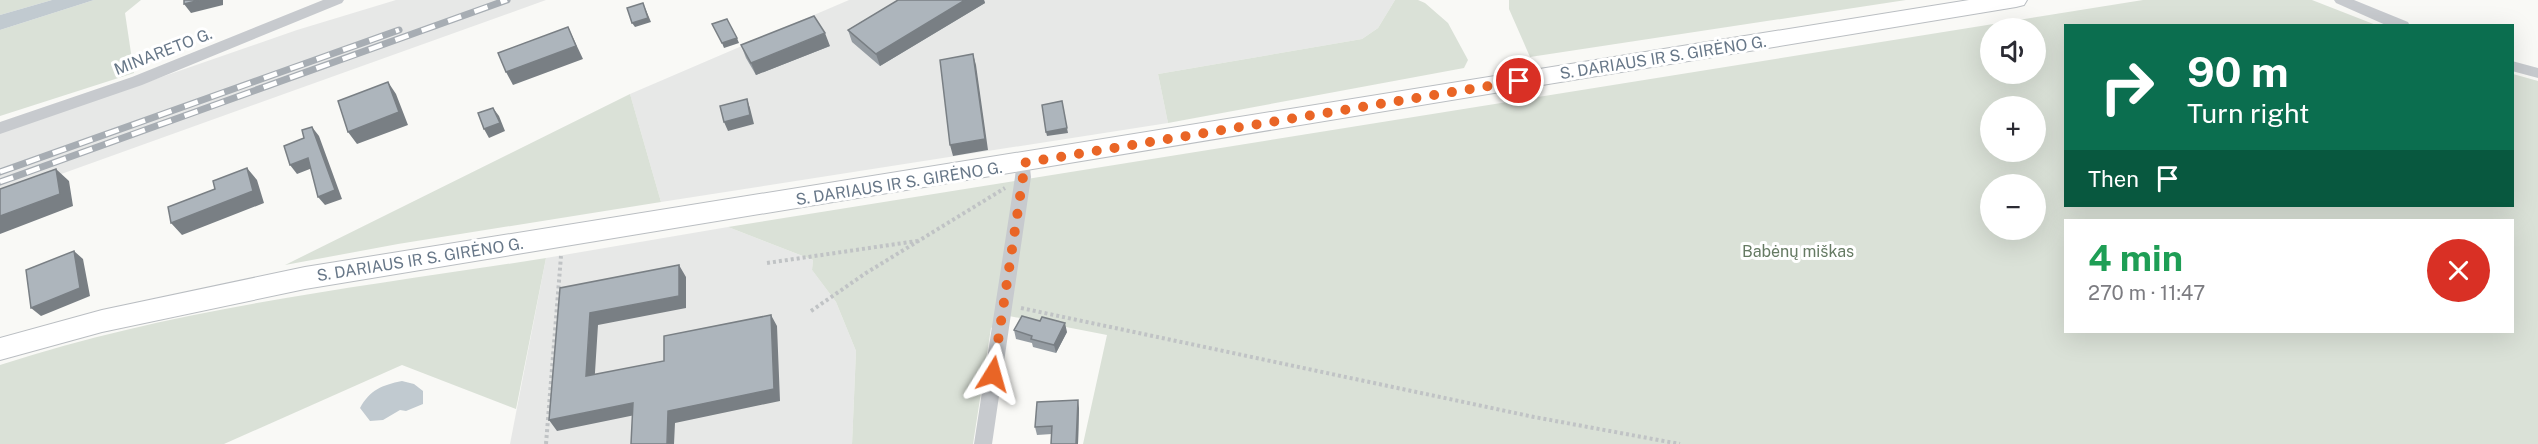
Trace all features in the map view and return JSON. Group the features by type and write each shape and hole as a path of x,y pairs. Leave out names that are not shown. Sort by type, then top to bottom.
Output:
{"main road":[{"name":"S. DARIAUS IR S. GIRĖNO G.","path":"0,349 102,321 196,299 305,278 563,236 1023,170 2016,0"}],"street":[{"name":"MINARETO G.","path":"0,128 137,81 337,0"},
{"path":"2341,0 2398,24"},
{"path":"2514,67 2538,73"},
{"path":"983,444 1023,170"}],"path":[{"path":"811,311 1023,170"},
{"path":"546,444 563,236"},
{"path":"767,263 919,240"},
{"path":"1002,304 1534,417 1680,444"}],"shaded area":[{"path":"52,0 94,0 0,30 0,15"},
{"path":"396,0 546,0 0,196 0,133 297,30"},
{"path":"849,0 1395,0 1378,28 1362,39 1158,74 1168,123 661,202 630,94"},
{"path":"728,227 813,260 812,270 836,302 856,351 852,444 510,444 546,258"},
{"path":"402,381 414,384 423,391 423,404 406,411 400,410 383,420 370,421 360,408 368,397 377,389"}],"green space":[{"path":"0,0 52,0 0,15"},
{"path":"94,0 141,0 125,13 134,73 0,116 0,30"},
{"path":"1395,0 1418,0 1425,3 1448,23 1468,60 1464,68 1168,123 1158,74 1362,39 1378,28"},
{"path":"1509,0 1906,0 1530,57 1509,9"},
{"name":"Babėnų miškas","path":"2143,0 2312,0 2373,24 2064,24 2064,207 2514,207 2514,74 2538,81 2538,444 1083,444 1107,335 1009,316 991,328 973,444 852,444 856,351 836,302 812,270 813,260 728,227 1980,26 1980,84 2046,84 2046,18 2031,18"},
{"path":"630,94 661,202 398,244 285,265"},
{"path":"546,258 516,409 402,365 224,444 0,444 0,365 67,345 202,313 339,289"}],"building":[{"path":"184,0 200,0 184,4"},
{"path":"898,0 965,0 876,54 848,30"},
{"path":"643,3 648,18 632,23 627,8"},
{"path":"814,16 825,33 751,63 741,45"},
{"path":"727,19 737,38 722,43 712,24"},
{"path":"568,27 576,46 506,72 498,53"},
{"path":"973,54 985,139 950,145 940,60"},
{"path":"388,82 399,112 348,132 338,101"},
{"path":"747,99 750,115 724,122 720,106"},
{"path":"1062,101 1067,128 1046,132 1042,105"},
{"path":"493,108 500,123 484,129 478,113"},
{"path":"312,127 335,190 318,197 308,158 290,165 284,146 304,138 302,130"},
{"path":"247,168 253,191 171,223 168,207 215,189 213,181"},
{"path":"56,169 60,194 0,216 0,189"},
{"path":"74,251 80,288 31,308 26,270"},
{"path":"679,265 679,296 590,313 586,376 664,361 664,336 771,315 774,389 668,411 667,444 631,444 633,403 549,420 560,288"},
{"path":"1022,316 1040,321 1042,317 1065,323 1054,345 1031,339 1032,336 1014,330"},
{"path":"1078,400 1076,444 1051,444 1052,426 1035,427 1037,402"}],"railway":[{"path":"0,182 507,0"},
{"path":"0,172 399,30"}],"route":[{"path":"993,374 1023,177 1023,163 1519,81"}]}
